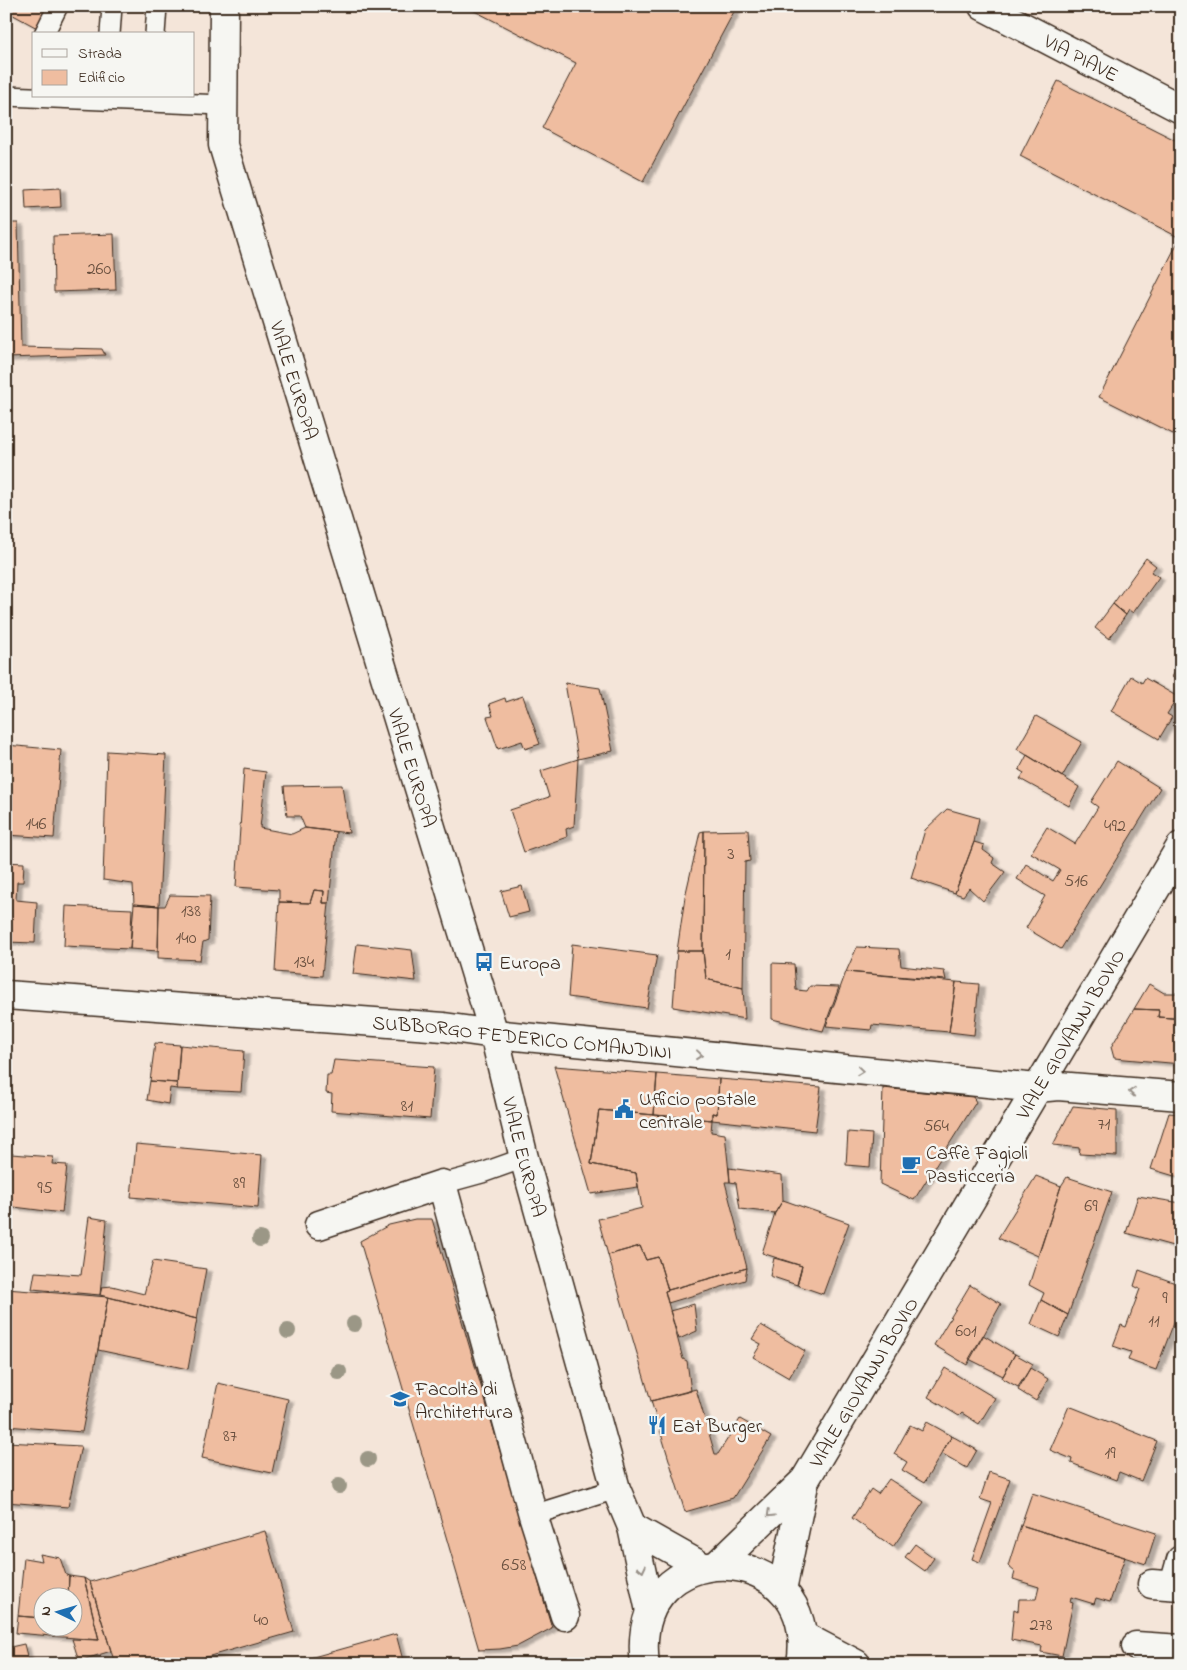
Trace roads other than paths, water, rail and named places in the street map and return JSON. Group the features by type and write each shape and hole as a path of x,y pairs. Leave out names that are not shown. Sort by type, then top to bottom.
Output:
{"street":[{"name":"VIALE EUROPA","path":"224,6 223,145 494,1034 524,1158 616,1489 632,1527 650,1611"},
{"name":"VIA PIAVE","path":"983,6 1181,109"},
{"name":"VIALE GIOVANNI BOVIO","path":"711,1566 805,1480 1181,846"},
{"name":"SUBBORGO FEDERICO COMANDINI","path":"6,995 444,1027 494,1034 1037,1088 1058,1086 1181,1096"},
{"path":"319,1225 442,1184 534,1515 565,1616"},
{"name":"VIALE GIOVANNI BOVIO","path":"782,1590 805,1480"},
{"path":"632,1527 711,1566"},
{"path":"645,1664 642,1646 645,1628 650,1611 663,1591 682,1576 711,1566 742,1566 764,1575 782,1590 796,1612 803,1636 801,1664"},
{"path":"803,1636 856,1664"},
{"path":"1136,1646 1181,1649"}],"lane":[{"path":"45,32 58,6"},
{"path":"110,32 112,6"},
{"path":"155,32 157,6"},
{"path":"6,96 32,97"},
{"path":"106,98 222,104"},
{"path":"442,1184 524,1158"},
{"path":"534,1515 616,1489"}],"place":[{"name":"Europa","path":"484,962"},
{"name":"Ufficio postale centrale","path":"624,1109"},
{"name":"Caffè Fagioli Pasticceria","path":"911,1164"},
{"name":"Facoltà di Architettura","path":"400,1399"},
{"name":"Eat Burger","path":"657,1425"}]}
